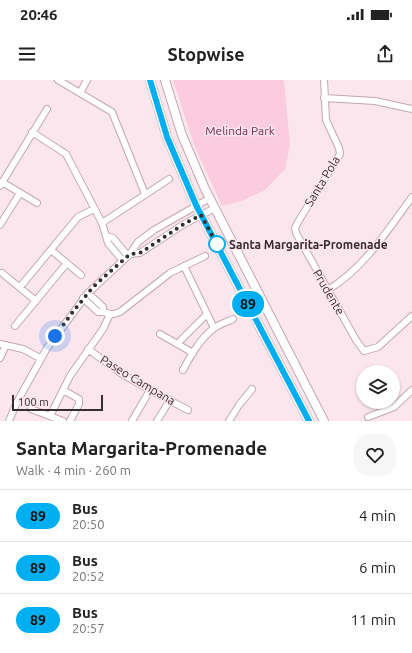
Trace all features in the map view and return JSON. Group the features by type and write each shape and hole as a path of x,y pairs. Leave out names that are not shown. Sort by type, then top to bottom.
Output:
{"main road":[{"path":"150,80 167,137 192,207 201,215 309,421"},
{"path":"165,80 172,106 187,148 210,198 324,421"}],"street":[{"path":"80,93 87,80"},
{"name":"Santa Pola","path":"296,233 295,228 298,222 340,154 339,148 326,120 324,80"},
{"path":"61,81 112,112 145,194"},
{"path":"324,98 375,101 412,109"},
{"path":"36,203 1,184 47,109"},
{"path":"32,132 66,154 102,223 108,243 127,257"},
{"path":"102,223 169,179"},
{"path":"0,225 20,193"},
{"path":"328,290 343,281 367,258 412,197"},
{"path":"9,421 17,402 46,348 85,295 127,257 138,242 154,230 210,198"},
{"path":"127,257 140,253 184,224 215,208"},
{"path":"20,288 78,217 94,209"},
{"path":"154,230 160,240"},
{"name":"Prudente","path":"296,233 356,340 364,351 378,347 412,316"},
{"path":"51,250 81,275"},
{"path":"85,295 98,312 114,314 120,312 170,273 205,256"},
{"path":"15,326 67,263"},
{"path":"184,266 214,328"},
{"path":"2,273 36,301"},
{"path":"50,416 70,376 103,329 106,313"},
{"path":"177,344 207,314"},
{"path":"183,370 193,353 214,328 233,318"},
{"path":"160,334 193,353"},
{"path":"0,358 3,345 23,349 40,358"},
{"name":"Paseo Campana","path":"88,350 122,374 188,410"},
{"path":"229,421 239,405 252,389"},
{"path":"63,390 78,399 79,404 70,421"},
{"path":"132,421 150,390"},
{"path":"368,417 394,406 412,390"},
{"path":"157,421 170,400"},
{"path":"30,409 63,421"}],"green space":[{"name":"Melinda Park","path":"173,80 284,80 290,145 285,169 265,190 242,201 222,206 194,145"}],"bus line":[{"name":"89","path":"150,80 167,137 196,205 309,421"}],"place":[{"name":"Santa Margarita-Promenade","path":"217,244"}],"route":[{"path":"55,336 93,287 130,254 140,253 184,224 201,215 220,250 217,244"}]}
